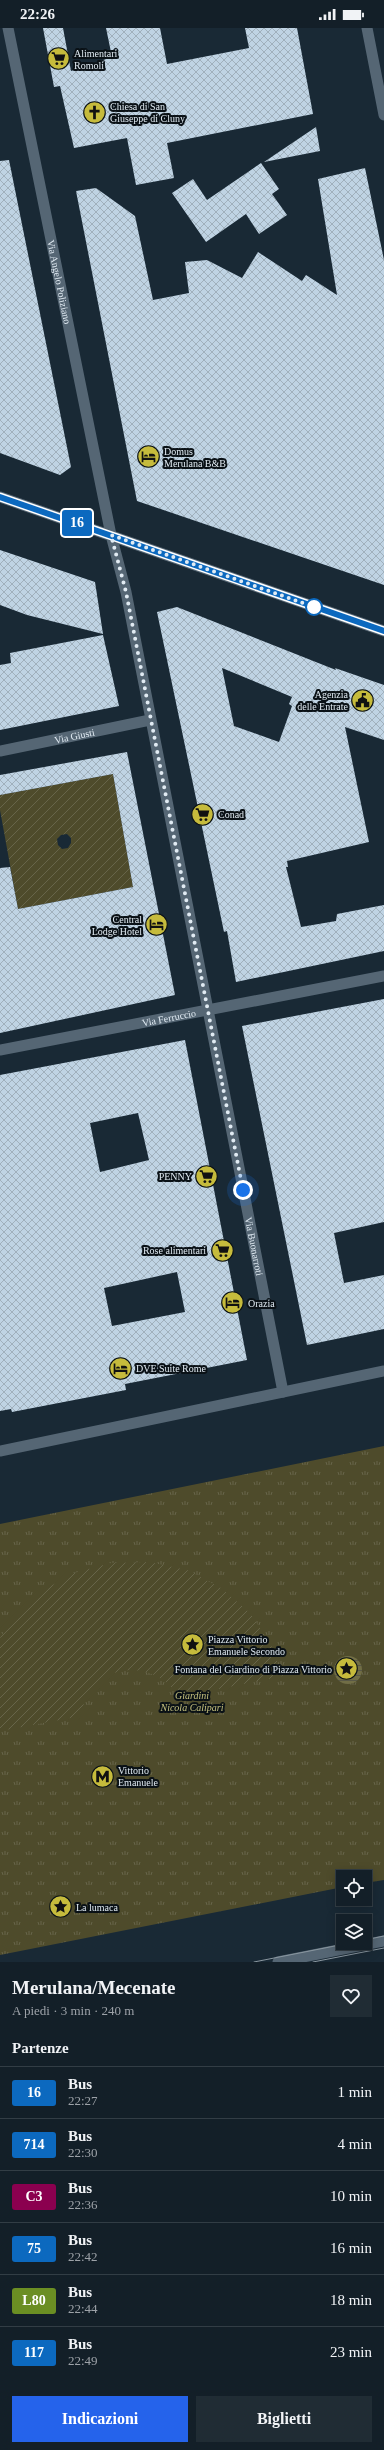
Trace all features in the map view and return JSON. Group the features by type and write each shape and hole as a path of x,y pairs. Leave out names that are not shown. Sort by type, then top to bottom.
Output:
{"street":[{"name":"Via Angelo Poliziano","path":"8,28 111,535"},
{"path":"367,28 384,116"},
{"path":"0,497 384,631"},
{"name":"Via Buonarroti","path":"111,535 126,592 283,1392"},
{"name":"Via Giusti","path":"0,751 150,720"},
{"name":"Via Ferruccio","path":"0,1050 384,976"},
{"path":"0,1452 384,1371"},
{"path":"278,1962 384,1941"}],"green space":[{"path":"113,774 133,887 18,909 0,810 0,795","holes":["67,834 71,838 71,843 68,848 62,849 58,845 57,839 61,835"]},
{"name":"Giardini Nicola Calipari","path":"384,1446 384,1880 372,1882 372,1870 336,1870 336,1888 0,1955 0,1524"},
{"path":"149,1562 187,1570 221,1588 250,1613 271,1645 283,1676 179,1697 167,1683 153,1675 138,1670 122,1671 108,1676 95,1685 86,1698 81,1716 0,1731 0,1638 12,1618 40,1592 74,1573 111,1563"}],"shaded area":[{"path":"348,1656 354,1657 358,1660 361,1664 361,1676 358,1680 354,1683 348,1684 342,1683 338,1680 335,1676 334,1670 335,1664 338,1660 342,1657"}],"building":[{"path":"43,28 63,28 71,71 112,57 106,28 160,28 167,64 249,48 245,28 297,28 313,114 167,143 174,178 136,185 127,138 74,148 60,86 54,87"},
{"path":"316,127 320,151 264,162"},
{"path":"9,160 71,467 60,475 0,453 0,161"},
{"path":"261,163 279,189 272,194 287,215 259,234 246,214 206,242 172,193 193,179 207,200"},
{"path":"365,168 384,260 384,585 137,501 76,191 96,188 135,216 153,300 189,293 185,262 207,260 242,278 258,252 302,281 306,275 337,295 318,179"},
{"path":"0,550 95,582 103,634 27,615 0,605"},
{"path":"177,607 336,670 335,668 384,685 384,740 345,727 369,842 287,861 288,867 286,867 301,927 336,921 337,914 384,905 384,951 236,982 227,931 224,932 157,612","holes":["222,668 292,697 289,704 292,706 279,742 234,726"]},
{"path":"103,635 119,706 0,730 0,665 11,663 10,653"},
{"path":"127,752 175,995 0,1033 0,868 10,867 18,909 133,887 113,774 0,795 0,775"},
{"path":"384,999 384,1222 334,1233 344,1283 384,1275 384,1329 307,1345 242,1026"},
{"path":"185,1040 247,1360 125,1384 126,1390 12,1412 11,1409 0,1411 0,1075","holes":["138,1113 149,1160 100,1172 90,1123","177,1272 185,1312 112,1326 104,1288"]}],"tram line":[{"path":"372,1939 384,1936"},
{"path":"254,1962 336,1946"},
{"path":"313,1962 384,1948"}],"bus line":[{"name":"16","path":"0,497 384,631"}],"place":[{"name":"Alimentari Romoli","path":"58,59"},
{"name":"Chiesa di San Giuseppe di Cluny","path":"94,112"},
{"name":"Domus Merulana B&B","path":"148,457"},
{"name":"Agenzia delle Entrate","path":"363,700"},
{"name":"Conad","path":"203,814"},
{"name":"Central Lodge Hotel","path":"157,925"},
{"name":"PENNY","path":"207,1176"},
{"name":"Rose alimentari","path":"222,1250"},
{"name":"Orazia","path":"233,1303"},
{"name":"DVE Suite Rome","path":"120,1368"},
{"name":"Piazza Vittorio Emanuele Secondo","path":"192,1645"},
{"name":"Fontana del Giardino di Piazza Vittorio","path":"347,1669"},
{"name":"Vittorio Emanuele","path":"102,1776"},
{"name":"La lumaca","path":"60,1907"}],"route":[{"path":"243,1190 126,592 111,535 314,607"}]}
